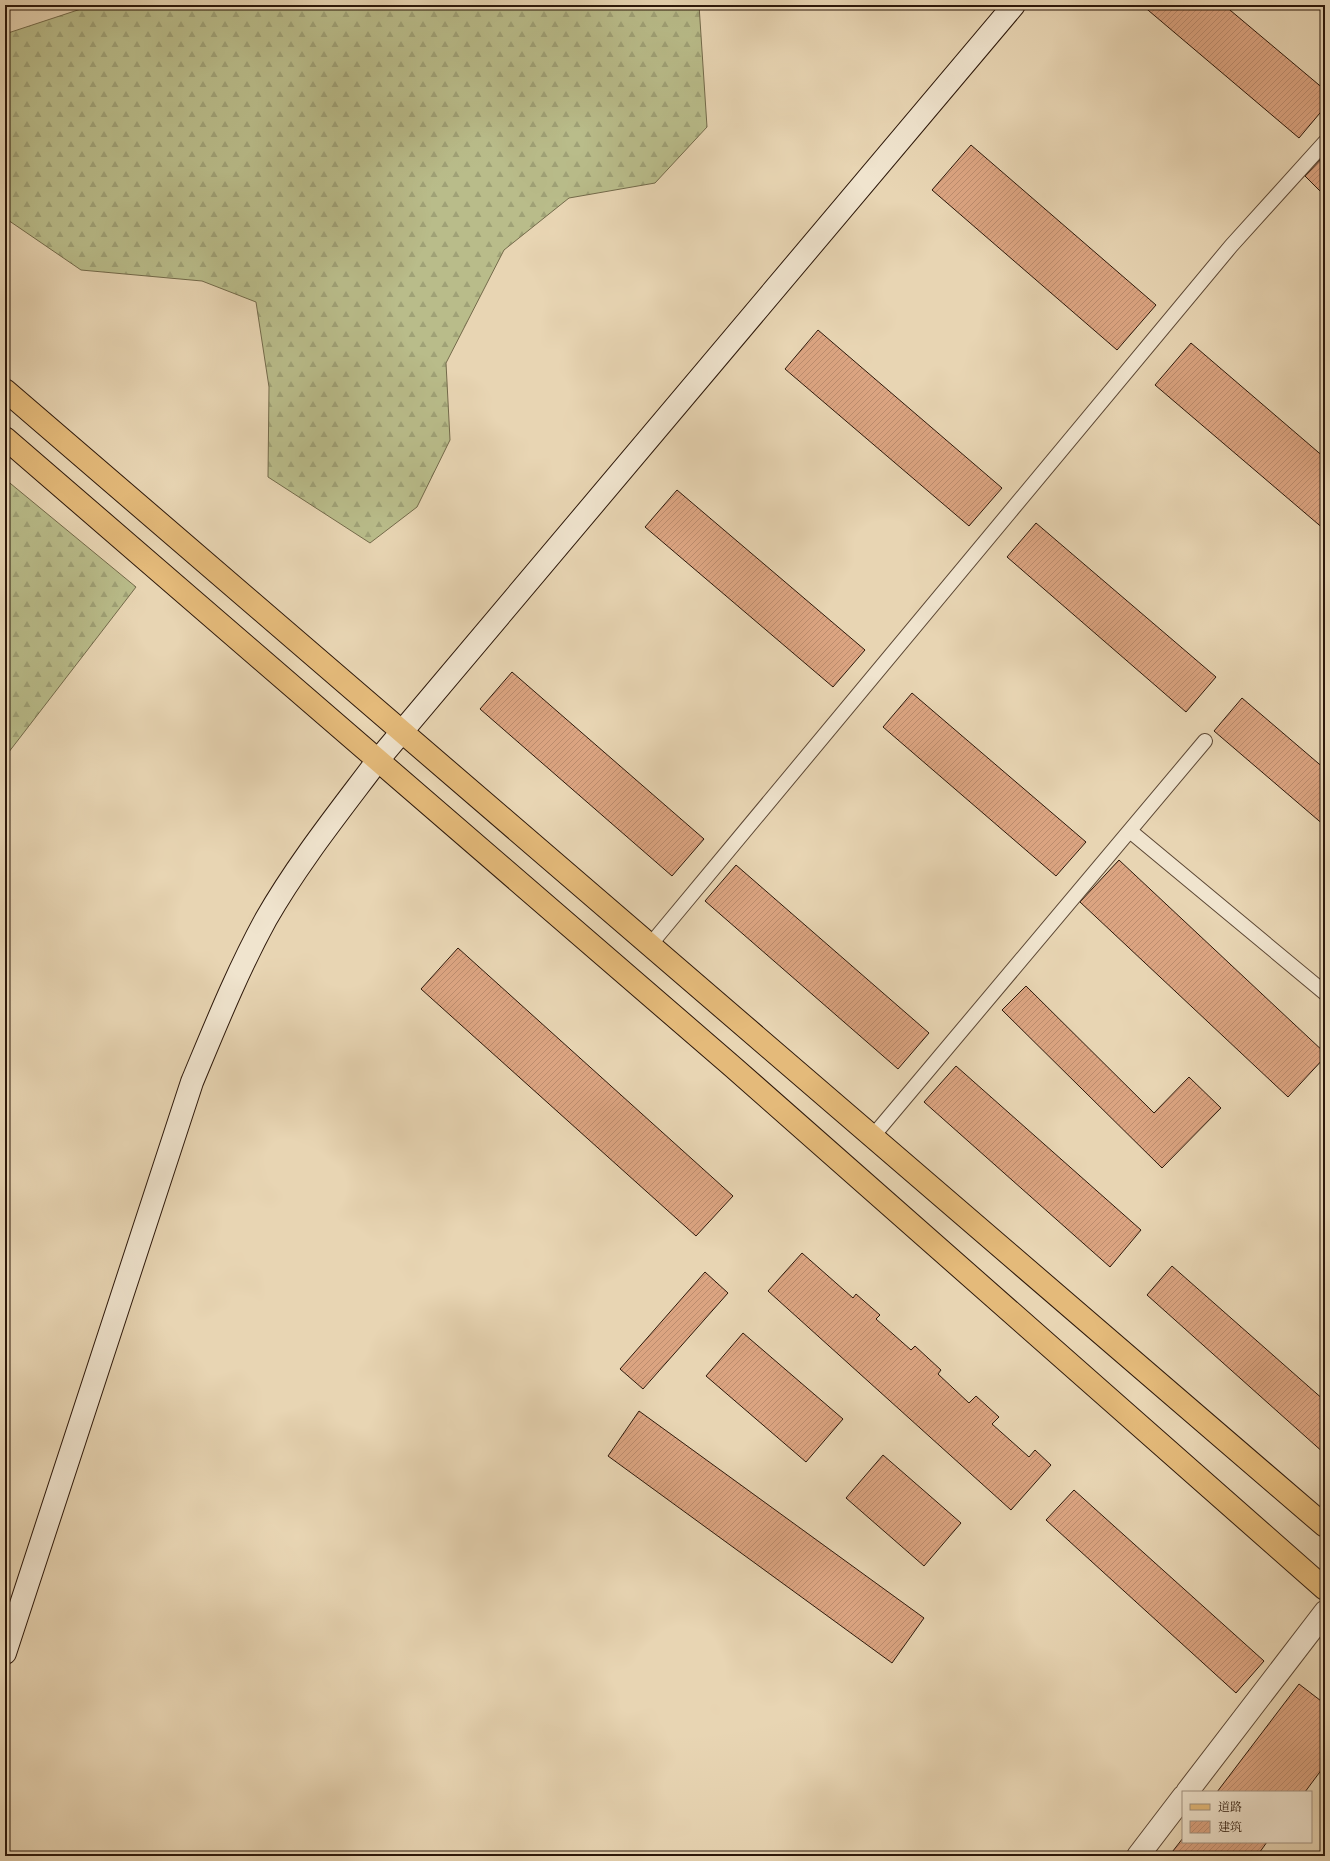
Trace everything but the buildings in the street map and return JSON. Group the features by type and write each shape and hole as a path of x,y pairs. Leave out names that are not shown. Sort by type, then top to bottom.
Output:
{"main road":[{"path":"5,390 1325,1526"},
{"path":"5,438 733,1067 1325,1589"}],"street":[{"path":"5,1653 192,1082 223,1006 267,919 311,849 378,760 1014,5"},
{"path":"1188,1791 1325,1612"},
{"path":"1138,1856 1182,1798"}],"lane":[{"path":"650,945 1231,246 1325,142"},
{"path":"873,1136 1205,741"},
{"path":"1130,831 1325,993"}],"green space":[{"path":"93,5 699,5 707,127 655,183 569,198 504,250 446,363 450,440 417,507 370,543 268,477 269,387 256,302 202,281 81,270 5,218 5,34"},
{"path":"5,479 136,587 5,757"}]}
